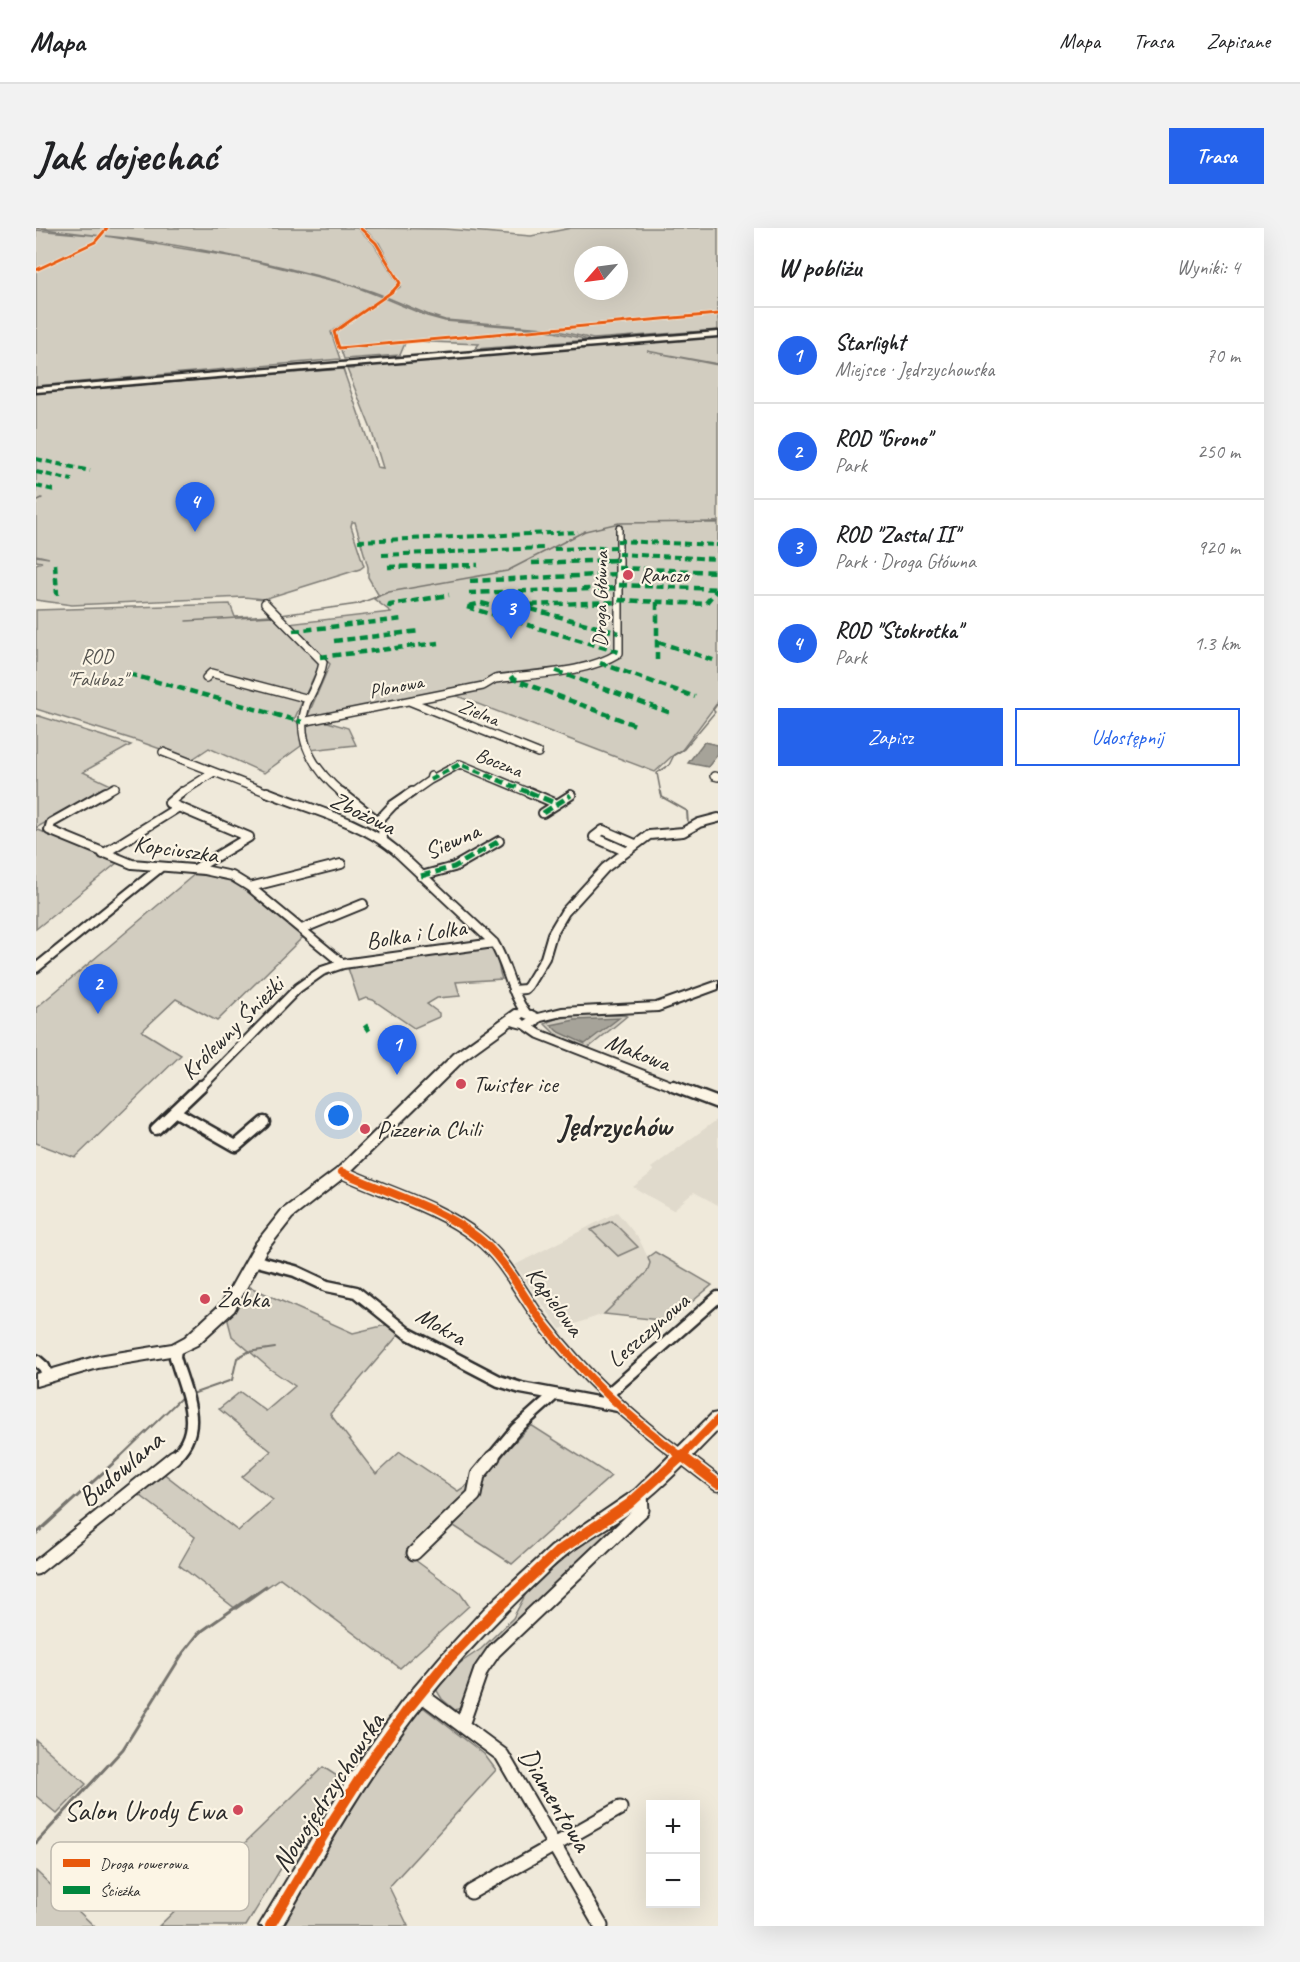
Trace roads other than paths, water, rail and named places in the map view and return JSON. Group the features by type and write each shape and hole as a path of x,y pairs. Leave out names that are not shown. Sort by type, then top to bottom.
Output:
{"main road":[{"path":"36,390 718,334"},
{"path":"42,1378 107,1360 176,1349 191,1341 228,1307 272,1230 287,1214 342,1172 460,1056 501,1029 525,1019 555,1013 658,1006 718,985"},
{"name":"Nowojędrzychowska","path":"270,1926 360,1776 420,1694 485,1623 557,1552 572,1539 623,1509 641,1495 718,1419"}],"street":[{"name":"Droga Główna","path":"495,679 594,665 606,662 619,653 619,528"},
{"path":"265,603 323,662 302,722 311,762 340,790 378,821 382,827 383,840"},
{"path":"206,678 211,673 309,699"},
{"name":"Plonowa","path":"302,722 483,686 495,679"},
{"name":"Zielna","path":"408,701 538,753"},
{"name":"Zbożowa","path":"163,752 357,827 383,840 494,943 503,958 516,1000 514,1004 525,1019"},
{"name":"Boczna","path":"378,821 393,805 430,777 460,764 556,804"},
{"path":"195,869 249,837 177,808 168,801 214,772"},
{"name":"Kopciuszka","path":"115,786 51,823 48,827 50,831 132,864 195,869 232,876 250,887 343,964"},
{"path":"543,813 571,795"},
{"path":"103,854 177,808"},
{"path":"513,990 525,989 528,986 545,958 552,934 565,912 605,868 625,851 649,835 683,832 699,823 718,818"},
{"path":"625,851 594,837 603,830 635,844"},
{"name":"Siewna","path":"421,876 454,867 500,841"},
{"path":"250,887 341,864"},
{"path":"36,968 161,867"},
{"path":"302,929 363,904"},
{"name":"Bolka i Lolka","path":"343,964 494,943"},
{"name":"Królewny Śnieżki","path":"156,1129 176,1112 298,988 322,971 343,964"},
{"name":"Makowa","path":"525,1019 546,1035 610,1063 718,1103"},
{"path":"176,1112 236,1146 264,1122"},
{"name":"Kąpielowa","path":"342,1172 447,1219 483,1242 507,1268 550,1332 606,1395 655,1437 718,1484"},
{"name":"Mokra","path":"253,1260 295,1271 327,1286 356,1292 407,1333 499,1381 554,1395 618,1406"},
{"name":"Leszczynowa","path":"606,1395 718,1297"},
{"name":"Budowlana","path":"36,1568 181,1452 190,1438 193,1425 175,1358 176,1349"},
{"path":"36,1360 44,1367 42,1378"},
{"path":"414,1553 474,1496 478,1475 516,1429 554,1395"},
{"path":"462,1725 481,1670 494,1652 642,1510 641,1495"},
{"name":"Diamentowa","path":"420,1694 502,1755 601,1926"},
{"path":"471,1892 620,1808"}],"waterway":[{"path":"36,501 42,498"},
{"path":"620,523 718,522"},
{"path":"281,615 358,604 389,592 507,571 585,531 619,523"},
{"path":"186,621 273,616"},
{"path":"661,794 657,773 669,765 674,755 684,749 715,712 713,710 718,703"},
{"path":"661,792 662,797 687,811 688,825"},
{"path":"192,1394 232,1380 237,1358 248,1352 275,1348"},
{"path":"118,1459 183,1396"},
{"path":"36,1534 120,1457"},
{"path":"36,1843 123,1749 183,1653 199,1633 266,1586"}],"place":[{"name":"ROD \"Stokrotka\"","path":"195,532"},
{"name":"Ranczo","path":"628,575"},
{"name":"ROD \"Zastal II\"","path":"511,639"},
{"name":"ROD \"Grono\"","path":"98,1014"},
{"name":"Starlight","path":"397,1075"},
{"name":"Twister ice","path":"461,1084"},
{"name":"Pizzeria Chili","path":"365,1129"},
{"name":"Żabka","path":"205,1299"},
{"name":"Salon Urody Ewa","path":"238,1810"}],"district":[{"name":"Jędrzychów","path":"615,1126"}],"park label":[{"name":"ROD \"Falubaz\"","path":"97,668"}]}
